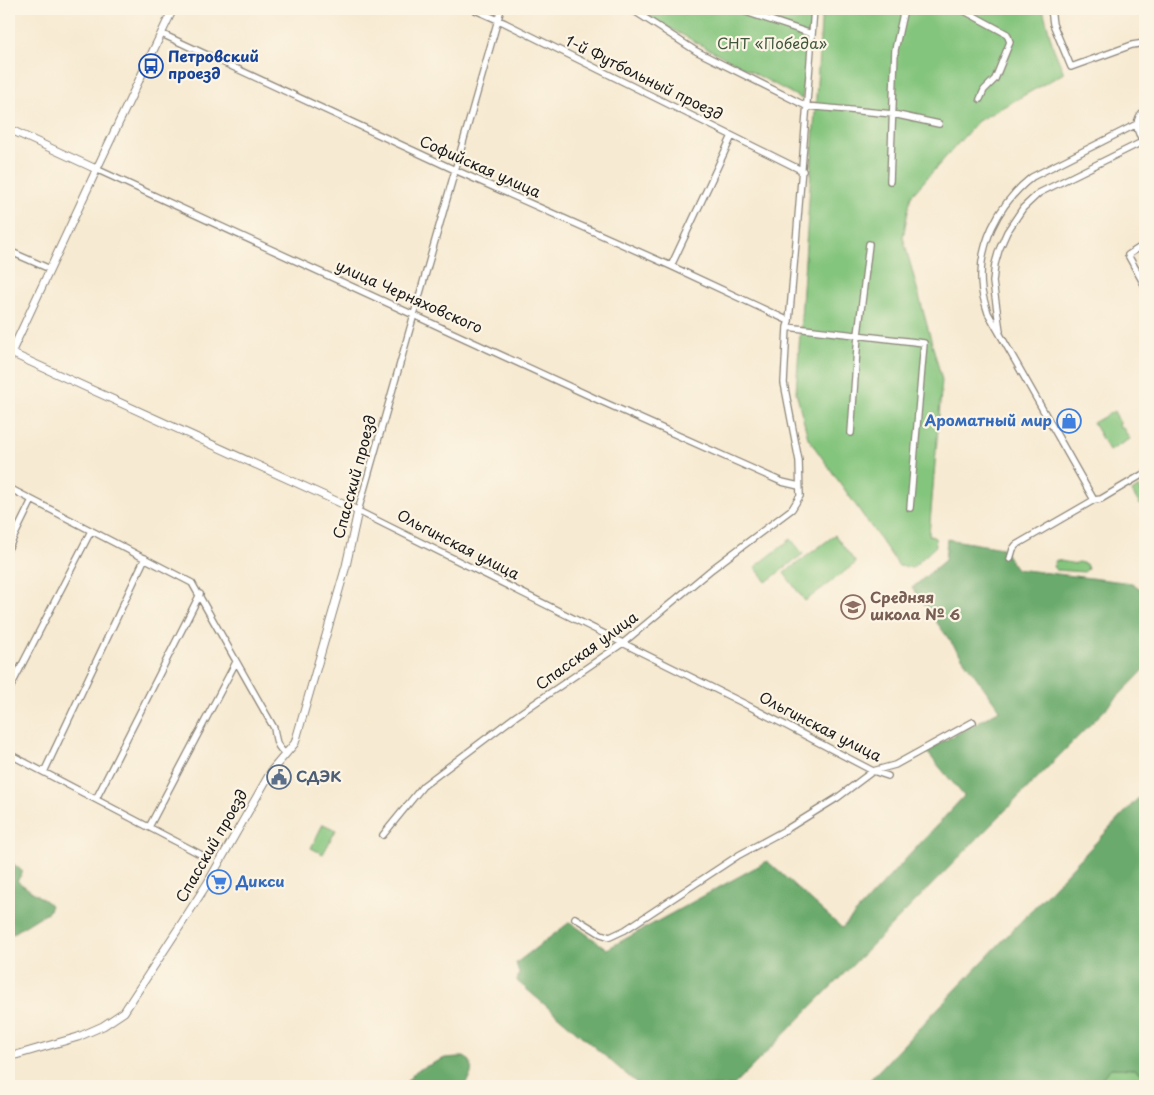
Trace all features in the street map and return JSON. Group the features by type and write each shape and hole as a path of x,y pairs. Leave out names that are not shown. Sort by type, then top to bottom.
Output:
{"street":[{"path":"10,354 173,9"},
{"name":"1-й Футбольный проезд","path":"473,9 803,172"},
{"name":"Спасский проезд","path":"9,1057 78,1037 103,1026 124,1012 207,884 272,770 295,743 346,566 358,511 501,9"},
{"path":"631,9 696,51 806,106 893,114 939,124"},
{"path":"737,9 812,34"},
{"path":"799,486 799,461 784,383 803,172 814,9"},
{"path":"890,181 895,50 904,9"},
{"path":"960,9 1007,34 1010,42 995,79 984,90 980,99"},
{"path":"1050,9 1053,24 1071,67 1145,42"},
{"name":"Софийская улица","path":"162,34 454,170 671,266 788,324 924,343 910,508"},
{"path":"1000,335 993,282 995,264 1007,232 1023,208 1039,193 1145,142 1137,131 1137,124 1138,118 1145,110"},
{"path":"1094,500 988,313 982,291 981,274 984,252 998,214 1032,177 1137,124"},
{"name":"улица Черняховского","path":"9,129 782,482 799,486"},
{"path":"671,266 732,136"},
{"path":"851,433 858,335 869,244"},
{"path":"1145,244 1128,255 1145,286"},
{"path":"9,251 50,269"},
{"name":"Ольгинская улица","path":"10,354 358,511 743,703 874,771 888,776"},
{"path":"1010,559 1016,545 1145,473"},
{"name":"Спасская улица","path":"383,835 423,786 516,716 623,643 712,569 792,509 800,496 799,486"},
{"path":"9,488 192,583 200,594 274,728 276,744 286,754"},
{"path":"9,547 32,500"},
{"path":"9,690 91,531"},
{"path":"44,772 145,558"},
{"path":"96,800 200,594"},
{"path":"150,827 236,662"},
{"path":"575,918 601,934 610,937 625,930 739,855 787,829 829,803 874,771 895,765 973,722"},
{"path":"9,754 200,854"}],"green space":[{"name":"СНТ «Победа»","path":"634,9 812,9 802,99"},
{"path":"822,9 1043,9 1053,47 1064,73 978,121 911,196 903,237 942,380 929,535 935,538 936,546 912,568 899,566 808,438 796,392"},
{"path":"1114,411 1120,423 1119,427 1123,428 1130,439 1109,451 1093,423"},
{"path":"1139,487 1145,498 1145,503 1140,505 1132,492"},
{"path":"835,535 856,563 805,601 784,573"},
{"path":"791,539 803,554 766,582 755,567"},
{"path":"947,539 1002,548 1016,569 1132,583 1145,592 1145,669 733,1086 640,1086 517,981 519,973 516,963 570,922 607,949 767,861 842,928 964,796 926,751 1000,710 912,588 945,560"},
{"path":"1056,560 1086,564 1088,569 1084,572 1056,570 1053,567"},
{"path":"1145,791 1145,1076 1135,1069 1111,1068 1094,1086 864,1086"},
{"path":"323,824 336,830 323,854 311,848"},
{"path":"9,860 23,872 17,881 51,905 49,911 9,936"},
{"path":"464,1057 470,1061 472,1068 471,1075 463,1086 403,1086 416,1071 445,1058"},
{"path":"1111,1068 1135,1069 1145,1076 1145,1086 1094,1086"}],"place":[{"name":"Петровский проезд","path":"151,66"},
{"name":"Ароматный мир","path":"1069,421"},
{"name":"Средняя школа № 6","path":"853,607"},
{"name":"СДЭК","path":"279,777"},
{"name":"Дикси","path":"219,882"}]}
